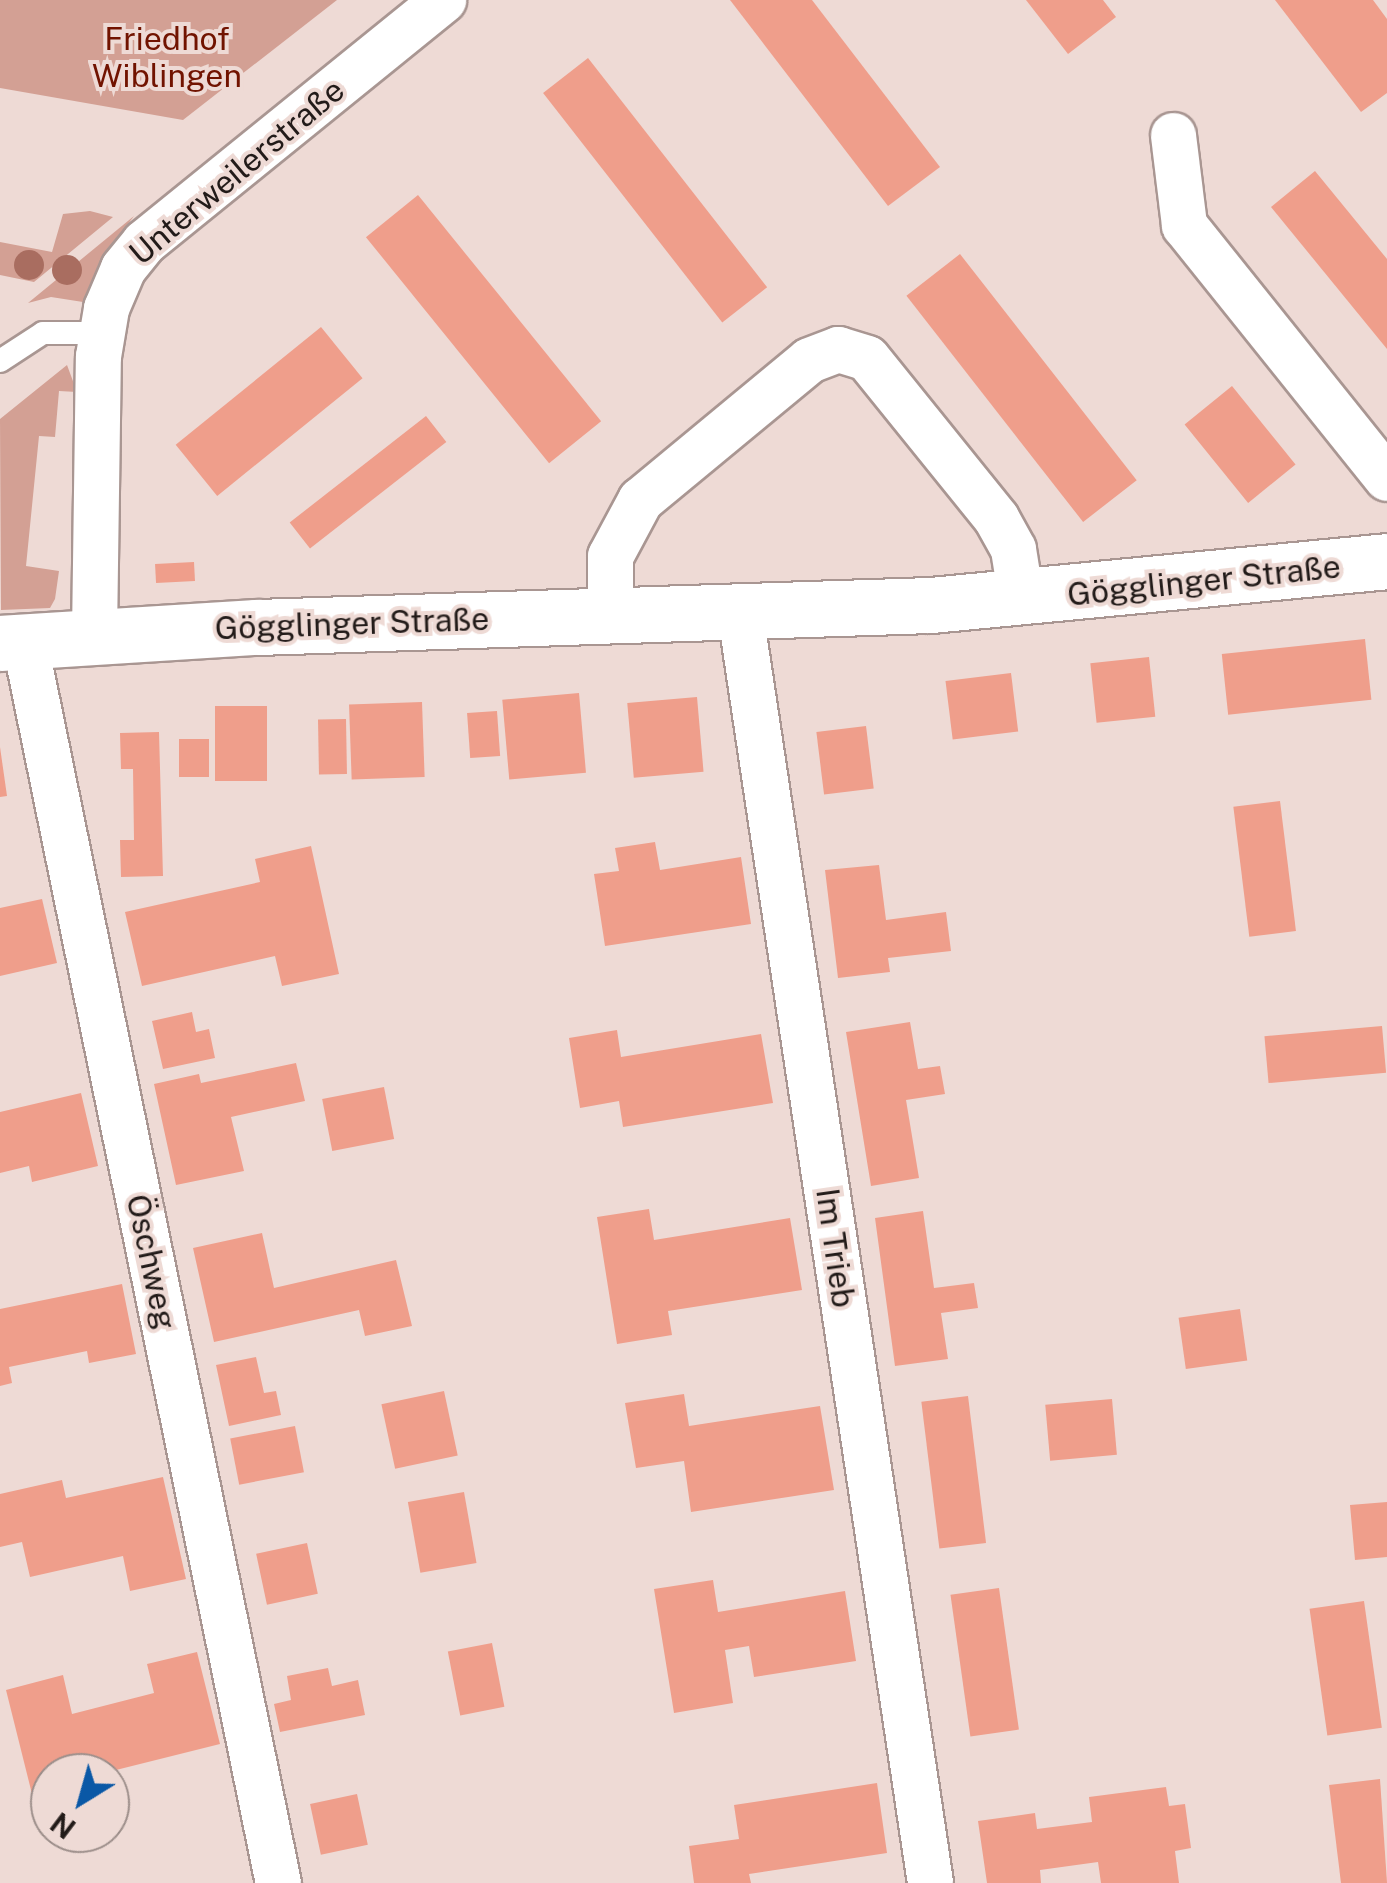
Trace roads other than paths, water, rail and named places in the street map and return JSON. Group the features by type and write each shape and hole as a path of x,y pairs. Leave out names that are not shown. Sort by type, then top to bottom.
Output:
{"street":[{"name":"Unterweilerstraße","path":"101,333 113,286 134,252 444,0"},
{"path":"1173,135 1184,225 1387,478"},
{"path":"94,636 101,333"},
{"name":"Gögglinger Straße","path":"610,616 610,556 640,500 809,360 838,348 867,358 996,518 1013,548 1022,600"},
{"name":"Gögglinger Straße","path":"12,642 1022,600 1387,561"},
{"name":"Im Trieb","path":"740,614 930,1883"},
{"name":"Öschweg","path":"12,642 278,1883"}],"lane":[{"path":"0,361 43,333 101,333"}],"park label":[{"name":"Friedhof Wiblingen","path":"167,58"}]}
